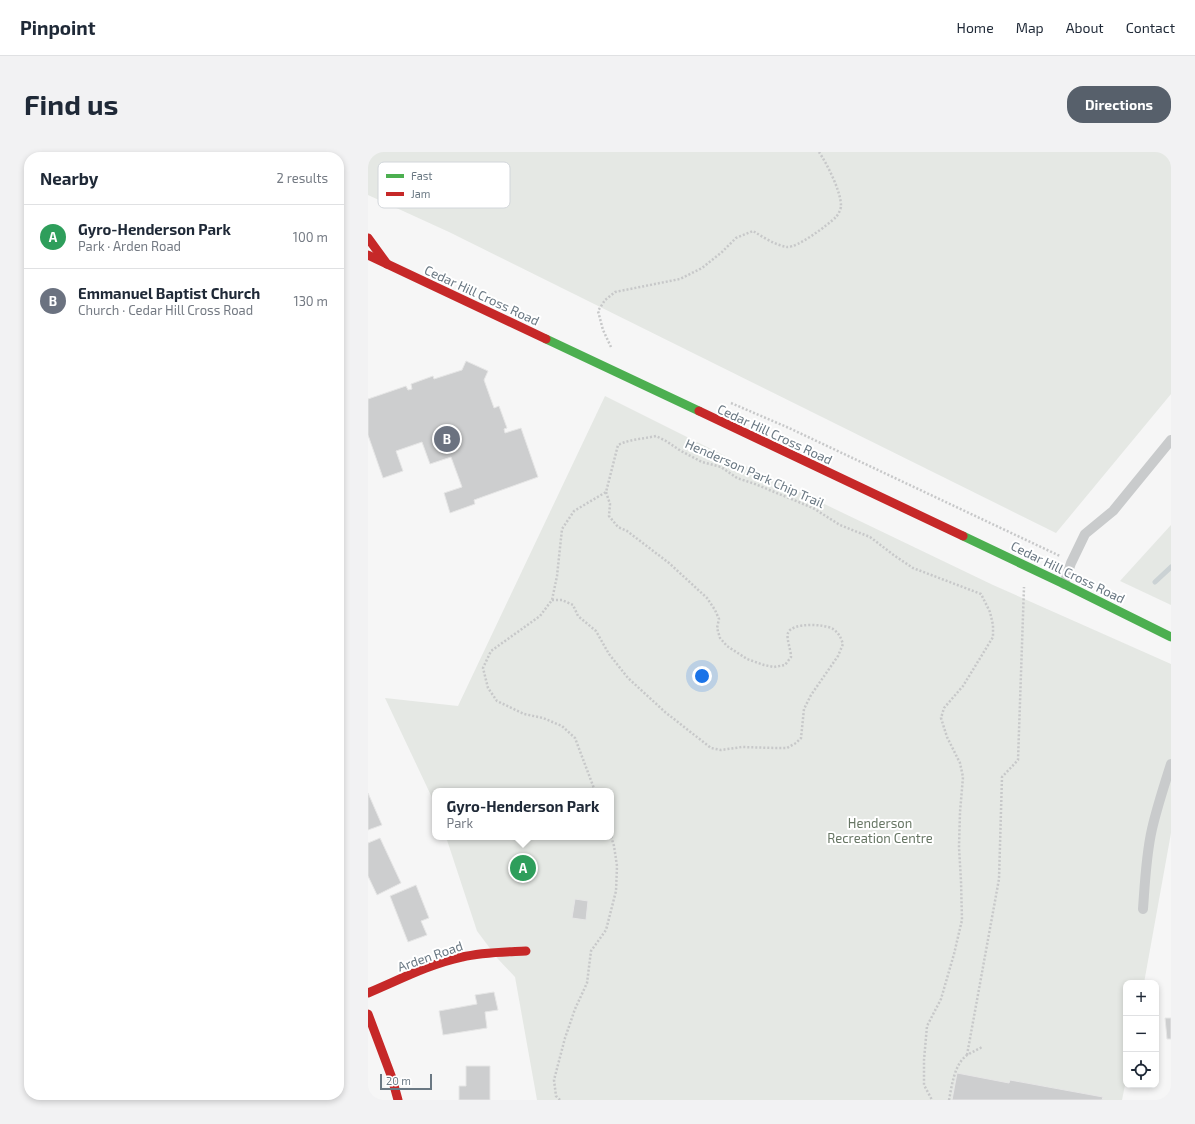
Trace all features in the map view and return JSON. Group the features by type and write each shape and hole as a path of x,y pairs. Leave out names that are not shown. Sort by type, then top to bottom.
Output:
{"main road":[{"path":"368,238 387,264"},
{"name":"Cedar Hill Cross Road","path":"368,256 1064,584 1171,637"},
{"name":"Arden Road","path":"368,993 428,968 460,957 526,951"},
{"path":"368,1014 392,1078 398,1100"}],"lane":[{"path":"1064,584 1071,563 1085,534 1113,511 1171,440"},
{"path":"1143,909 1148,846 1160,798 1171,764"}],"path":[{"path":"612,350 603,330 598,311 605,300 615,292 680,279 702,268 722,252 736,238 753,232 788,247 801,243 837,216 841,206 836,186 827,163 819,152"},
{"path":"726,401 789,428 1027,540 1071,563"},
{"name":"Henderson Park Chip Trail","path":"552,600 562,600 573,605 578,616 596,631 609,654 628,678 665,712 711,748 720,750 742,747 787,748 796,743 800,738 804,709 811,695 838,656 843,644 840,636 832,628 800,625 792,628 788,633 791,657 785,664 774,667 764,665 742,656 727,646 720,638 717,628 719,619 707,598 669,563 627,531 618,527 609,516 610,504 606,492 618,445 628,440 644,439 656,436 702,462 721,467 737,478 813,508 840,525 870,537 914,568 981,594 990,612 993,625 992,637 963,686 944,708 941,718 947,737 960,763 963,777 959,847 962,920 941,999 927,1026 924,1060 924,1085 932,1100"},
{"path":"594,788 575,738 562,726 543,718 524,714 497,701 488,688 483,668 491,651 540,616 552,600 557,576 562,529 574,511 606,492"},
{"path":"967,1055 999,879 1002,777 1018,760 1024,587"},
{"path":"560,1100 556,1096 554,1080 575,1008 587,984 591,951 606,930 616,891 618,866 612,840"},
{"path":"950,1100 956,1070 967,1055 982,1047"}],"green space":[{"path":"368,152 1171,152 1171,394 1056,533 449,232 396,208 510,208 510,162 378,162 378,200 368,195"},
{"name":"Henderson Recreation Centre","path":"605,396 739,463 993,585 1171,664 1171,833 1145,980 1123,980 1123,1088 1124,1088 1122,1100 537,1100 515,977 498,959 477,931 447,840 614,840 614,788 432,788 432,798 385,698 458,706"},
{"path":"1171,525 1171,605 1120,581"}],"building":[{"path":"466,361 488,371 484,380 494,408 499,406 507,428 504,429 505,433 521,428 538,477 474,500 475,504 450,513 444,493 462,487 451,457 430,464 422,442 396,451 403,471 383,478 368,435 368,399 406,386 408,390 412,389 411,384 433,376 434,379 462,370"},
{"path":"368,793 382,825 368,830"},
{"path":"380,838 401,883 377,895 368,876 368,843"},
{"path":"416,885 429,918 421,921 427,935 408,942 390,896"},
{"path":"575,899 588,901 586,920 572,918"},
{"path":"494,992 498,1010 485,1012 487,1028 443,1035 439,1011 477,1004 475,995"},
{"path":"1165,1018 1171,1018 1171,1039 1167,1039"},
{"path":"466,1066 490,1066 490,1100 459,1100 459,1086 466,1086"},
{"path":"957,1073 1009,1083 1010,1080 1103,1097 1102,1100 952,1100"}],"waterway":[{"path":"1155,582 1171,567"}],"traffic: fast":[{"path":"546,339 699,411"},
{"path":"963,536 1171,637"}],"traffic: jam":[{"path":"368,238 387,264"},
{"path":"368,255 546,339"},
{"path":"699,411 963,536"},
{"path":"368,993 414,973 450,960 494,952 526,951"},
{"path":"368,1014 392,1078 398,1100"}],"place":[{"name":"Emmanuel Baptist Church","path":"447,439"},
{"name":"Gyro-Henderson Park","path":"523,868"}]}
